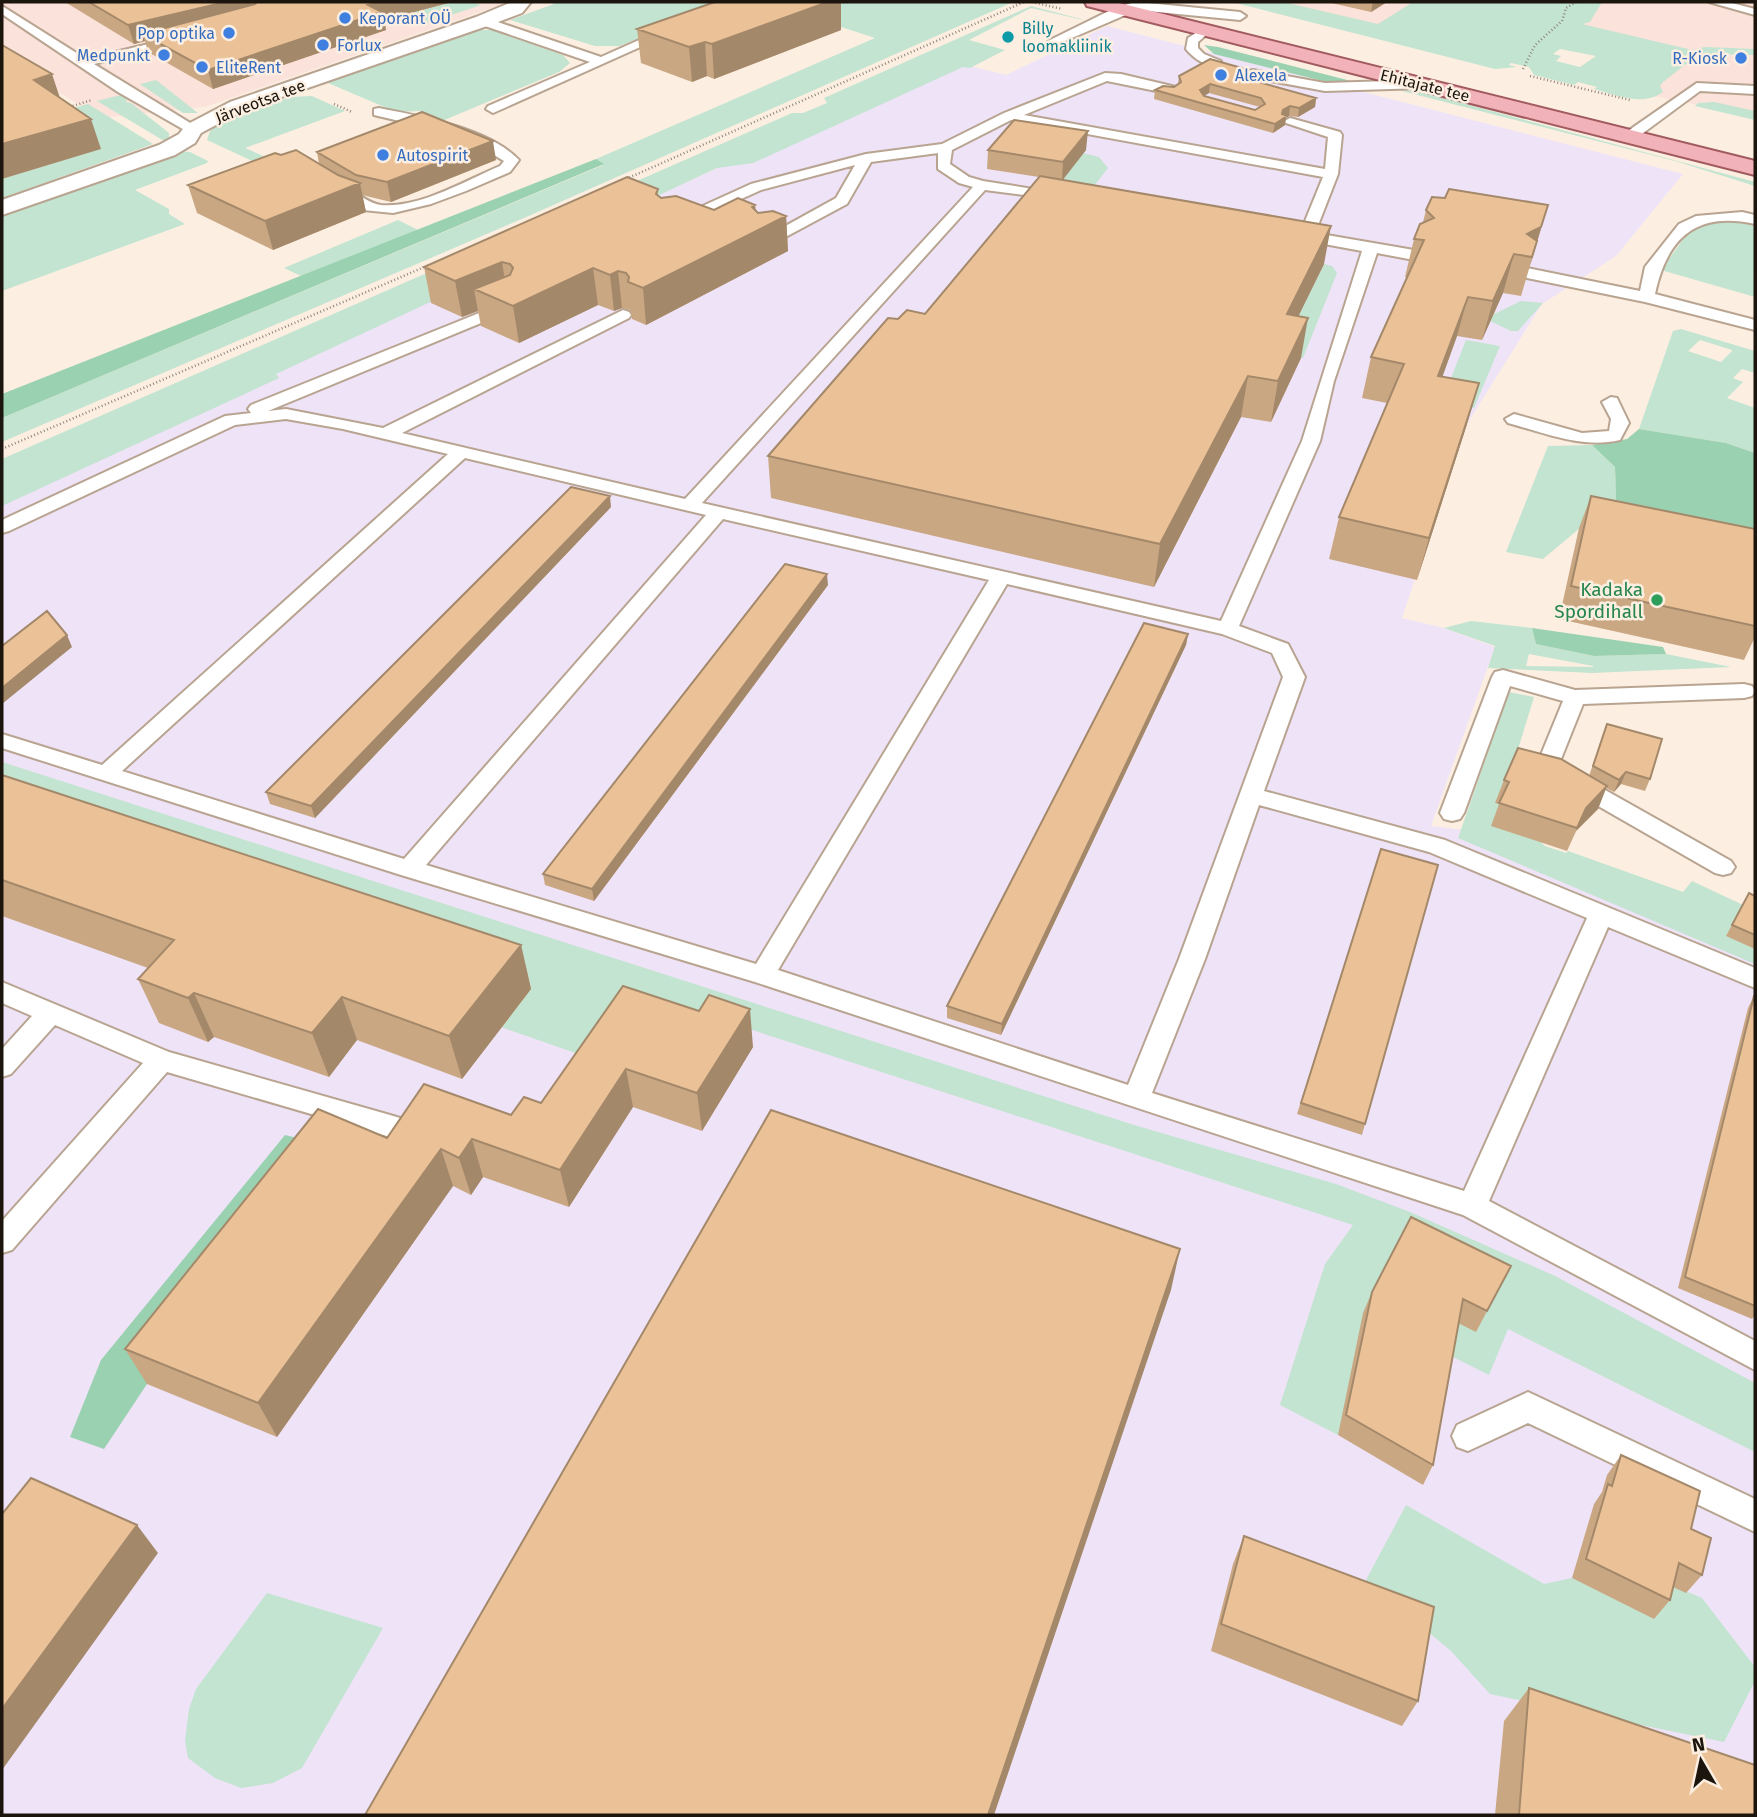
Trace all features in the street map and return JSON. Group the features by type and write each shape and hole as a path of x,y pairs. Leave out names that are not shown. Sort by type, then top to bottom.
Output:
{"main road":[{"name":"Ehitajate tee","path":"1094,2 1755,168"},
{"path":"1182,2 1247,18"},
{"path":"1633,106 1658,117 1682,123"}],"street":[{"name":"Järveotsa tee","path":"2,208 167,150 187,138 193,129 237,106 483,21 515,9 522,2"}],"lane":[{"path":"1715,2 1755,12"},
{"path":"1054,41 1123,9 1150,6 1247,18"},
{"path":"2,9 83,63 193,129"},
{"path":"483,21 600,61"},
{"path":"493,109 683,26"},
{"path":"1206,30 1192,41 1192,49 1200,57 1217,64"},
{"path":"83,63 190,36"},
{"path":"1253,74 1325,87 1424,85"},
{"path":"669,227 756,187 866,158 946,148 1009,116 1105,77 1121,78 1171,90"},
{"path":"1630,136 1698,87 1755,90"},
{"path":"323,180 359,201 379,209 395,209 424,201 505,169 512,160 498,151 426,120 379,112"},
{"path":"1009,116 1331,174"},
{"path":"1290,122 1335,135 1331,174 1306,236"},
{"path":"946,148 943,166 964,180 1077,200"},
{"path":"765,243 842,201 866,158"},
{"path":"689,506 982,185"},
{"path":"1646,297 1653,267 1684,227 1696,220 1742,216 1755,220"},
{"path":"1279,232 1414,255"},
{"path":"1228,629 1311,441 1371,247"},
{"path":"1527,273 1646,297 1755,325"},
{"path":"2,527 231,420 509,306"},
{"path":"385,434 623,315"},
{"path":"1720,318 1755,334"},
{"path":"1514,419 1581,438 1614,436 1620,428 1621,419 1611,402"},
{"path":"231,420 286,414 343,424 1228,629 1281,649 1294,677 1192,959 1136,1099"},
{"path":"106,773 460,453"},
{"path":"408,869 718,513"},
{"path":"762,975 1001,577"},
{"path":"1452,813 1503,677 1575,697 1745,691"},
{"path":"1575,697 1547,767 1723,867"},
{"path":"2,741 408,869 762,975 1136,1099 1472,1206 1755,1356"},
{"path":"1251,795 1437,846 1755,978"},
{"path":"1472,1206 1601,914"},
{"path":"2,992 162,1060 390,1126"},
{"path":"2,1067 50,1013"},
{"path":"2,1241 162,1060"},
{"path":"1468,1436 1528,1407 1755,1516"}],"path":[{"path":"827,4 849,2"},
{"path":"619,182 1024,2"},
{"path":"1524,69 1535,45 1563,21 1566,8 1576,2"},
{"path":"1530,76 1633,106"},
{"path":"2,449 430,264"}],"shaded area":[{"path":"2,2 503,4 205,107 102,118 2,59"},
{"path":"1253,2 1755,2 1755,117 1640,93 1691,51 1580,24 1511,63"},
{"path":"1107,26 1683,174 1616,256 1542,304 1467,424 1402,618 1444,628 1495,647 1431,826 1473,831 1755,954 1755,1815 2,1815 2,498 620,212 954,62 1006,75"}],"green space":[{"path":"452,2 481,5 419,26 399,16"},
{"path":"551,2 1011,3 524,218 2,442 2,418 603,165 596,159 875,38 783,8 710,9 620,46 595,46 510,20 554,4"},
{"path":"1232,2 1283,2 1378,24 1413,2 1602,2 1590,22 1582,24 1692,50 1705,47 1755,49 1755,55 1699,54 1663,82 1660,86 1663,92 1647,99 1621,97 1578,82 1574,85 1534,75 1529,67 1511,63 1509,65 1517,67 1495,69","holes":["1560,49 1596,56 1580,67 1556,61 1561,56 1553,54"]},
{"path":"1031,6 1083,20 1031,8 969,40 1005,50 970,68 963,67 753,163 717,168 276,374 279,378 2,506 2,459 792,113 803,113 827,103 824,98"},
{"path":"492,30 563,55 570,63 559,72 442,121 419,111 396,112 328,83 328,80 468,31"},
{"path":"1204,45 1355,82 1331,83 1214,54"},
{"path":"156,80 198,113 183,113 140,84"},
{"path":"1398,90 1421,92 1755,182 1755,186 1675,161"},
{"path":"121,95 126,102 131,103 169,133 166,142 97,101"},
{"path":"312,96 345,111 245,148 302,173 263,166 207,140 210,131 224,119 291,97"},
{"path":"1714,102 1755,111 1755,120 1695,106 1698,103"},
{"path":"88,104 153,144 2,198 2,179 100,149 57,112"},
{"path":"179,151 190,152 208,161 135,190 169,209 169,214 185,224 2,291 2,215"},
{"path":"1083,153 1099,157 1108,168 1094,186 1062,181"},
{"path":"596,159 604,164 2,418 2,394"},
{"path":"398,220 418,230 301,276 284,268"},
{"path":"1738,220 1755,225 1755,297 1661,270 1692,227 1701,223"},
{"path":"1324,264 1332,266 1337,273 1303,358 1280,354"},
{"path":"1521,301 1543,303 1518,331 1511,331 1490,321 1490,316"},
{"path":"1681,329 1755,351 1755,373 1742,369 1733,378 1743,382 1727,398 1755,408 1755,453 1726,443 1639,429 1673,331","holes":["1700,340 1732,350 1721,362 1688,351"]},
{"path":"1466,340 1500,346 1474,408 1442,401"},
{"path":"1639,429 1726,443 1755,453 1755,561 1617,527 1615,467 1592,445 1627,439"},
{"path":"1592,445 1615,467 1617,527 1580,528 1543,559 1506,552 1548,446"},
{"path":"1471,621 1532,628 1536,644 1594,656 1666,654 1731,667 1592,673 1488,668 1495,646 1444,628","holes":["1529,654 1593,667 1526,666"]},
{"path":"1532,628 1663,647 1666,654 1594,656 1536,644"},
{"path":"1509,692 1534,697 1501,805 1545,846 1566,853 1568,851 1683,892 1692,881 1743,905 1755,949 1755,964 1458,838"},
{"path":"2,762 1134,1125 1336,1184 1410,1212 1555,1276 1755,1383 1755,1452 1508,1329 1489,1375 1445,1353 1338,1435 1280,1405 1325,1264 1353,1225 740,1026 604,1063 501,1027 531,989 2,811"},
{"path":"285,1135 333,1147 147,1384 104,1449 70,1437 101,1360"},
{"path":"1406,1505 1544,1584 1572,1578 1654,1618 1664,1582 1702,1598 1755,1667 1755,1681 1724,1742 1490,1694 1451,1651 1366,1580"},
{"path":"267,1593 383,1628 302,1768 273,1783 241,1788 215,1778 188,1758 185,1741 189,1709 196,1689"}],"building":[{"path":"89,2 226,2 128,25"},
{"path":"257,2 382,2 368,5 382,12 208,70 142,34"},
{"path":"715,2 828,2 712,44 705,42 689,47 637,29"},
{"path":"2,45 52,74 34,80 91,119 2,144"},
{"path":"1210,59 1256,72 1244,78 1316,98 1299,108 1290,106 1283,110 1282,114 1287,116 1275,124 1155,90 1163,86 1174,87 1181,82 1179,76","holes":["1210,84 1261,98 1265,104 1255,110 1204,96 1200,90"]},
{"path":"422,112 493,141 387,182 356,175 317,152"},
{"path":"1014,120 1088,131 1063,162 988,150"},
{"path":"296,150 338,175 360,183 265,221 188,185 275,153 281,155"},
{"path":"1040,176 1331,226 1287,314 1308,318 1278,381 1248,376 1160,544 768,456 888,318 898,319 907,310 925,314"},
{"path":"627,177 658,189 656,194 661,198 676,196 714,210 738,198 755,205 752,207 758,213 773,211 786,216 643,288 628,282 626,273 618,271 610,275 593,268 513,306 474,289 510,275 513,268 510,264 502,262 455,281 424,267"},
{"path":"1449,189 1548,205 1541,227 1527,234 1537,241 1532,257 1514,254 1493,301 1468,297 1438,376 1479,383 1429,538 1339,517 1404,364 1371,357 1424,240 1414,239 1420,224 1434,218 1426,210 1432,197 1445,198"},
{"path":"571,487 610,496 311,806 266,792"},
{"name":"Kadaka Spordihall","path":"1591,496 1755,529 1755,626 1571,586"},
{"path":"785,564 827,574 592,889 543,874"},
{"path":"47,611 67,635 2,688 2,646"},
{"path":"1144,623 1188,634 1002,1024 947,1006"},
{"path":"1607,724 1662,739 1650,779 1626,772 1619,780 1593,766"},
{"path":"1518,748 1561,759 1607,786 1586,808 1577,828 1499,803 1509,782 1504,780"},
{"path":"2,775 521,945 449,1036 342,997 312,1033 194,993 188,998 138,979 174,940 2,880"},
{"path":"1381,849 1438,865 1365,1124 1301,1103"},
{"path":"1749,893 1755,896 1755,935 1732,925"},
{"path":"623,986 699,1011 709,995 750,1009 697,1093 626,1069 560,1170 472,1139 459,1158 441,1149 258,1403 125,1349 318,1109 387,1138 424,1084 511,1115 524,1097 541,1103"},
{"path":"1755,996 1755,1306 1685,1277"},
{"path":"771,1110 1180,1249 988,1815 365,1815"},
{"path":"1411,1217 1511,1266 1487,1311 1463,1299 1433,1465 1346,1415 1372,1292"},
{"path":"1621,1455 1700,1491 1691,1529 1711,1538 1702,1575 1679,1563 1670,1600 1586,1559 1608,1484 1612,1486"},
{"path":"31,1478 137,1525 2,1709 2,1514"},
{"path":"1244,1536 1434,1607 1418,1701 1221,1624"},
{"path":"1529,1688 1755,1765 1755,1815 1519,1815"}],"place":[{"name":"Keporant OÜ","path":"345,18"},
{"name":"Pop optika","path":"229,33"},
{"name":"Billy loomakliinik","path":"1008,37"},
{"name":"Forlux","path":"323,45"},
{"name":"Medpunkt","path":"164,55"},
{"name":"R-Kiosk","path":"1741,58"},
{"name":"EliteRent","path":"202,67"},
{"name":"Alexela","path":"1221,75"},
{"name":"Autospirit","path":"383,155"},
{"name":"Kadaka Spordihall","path":"1657,600"}]}
